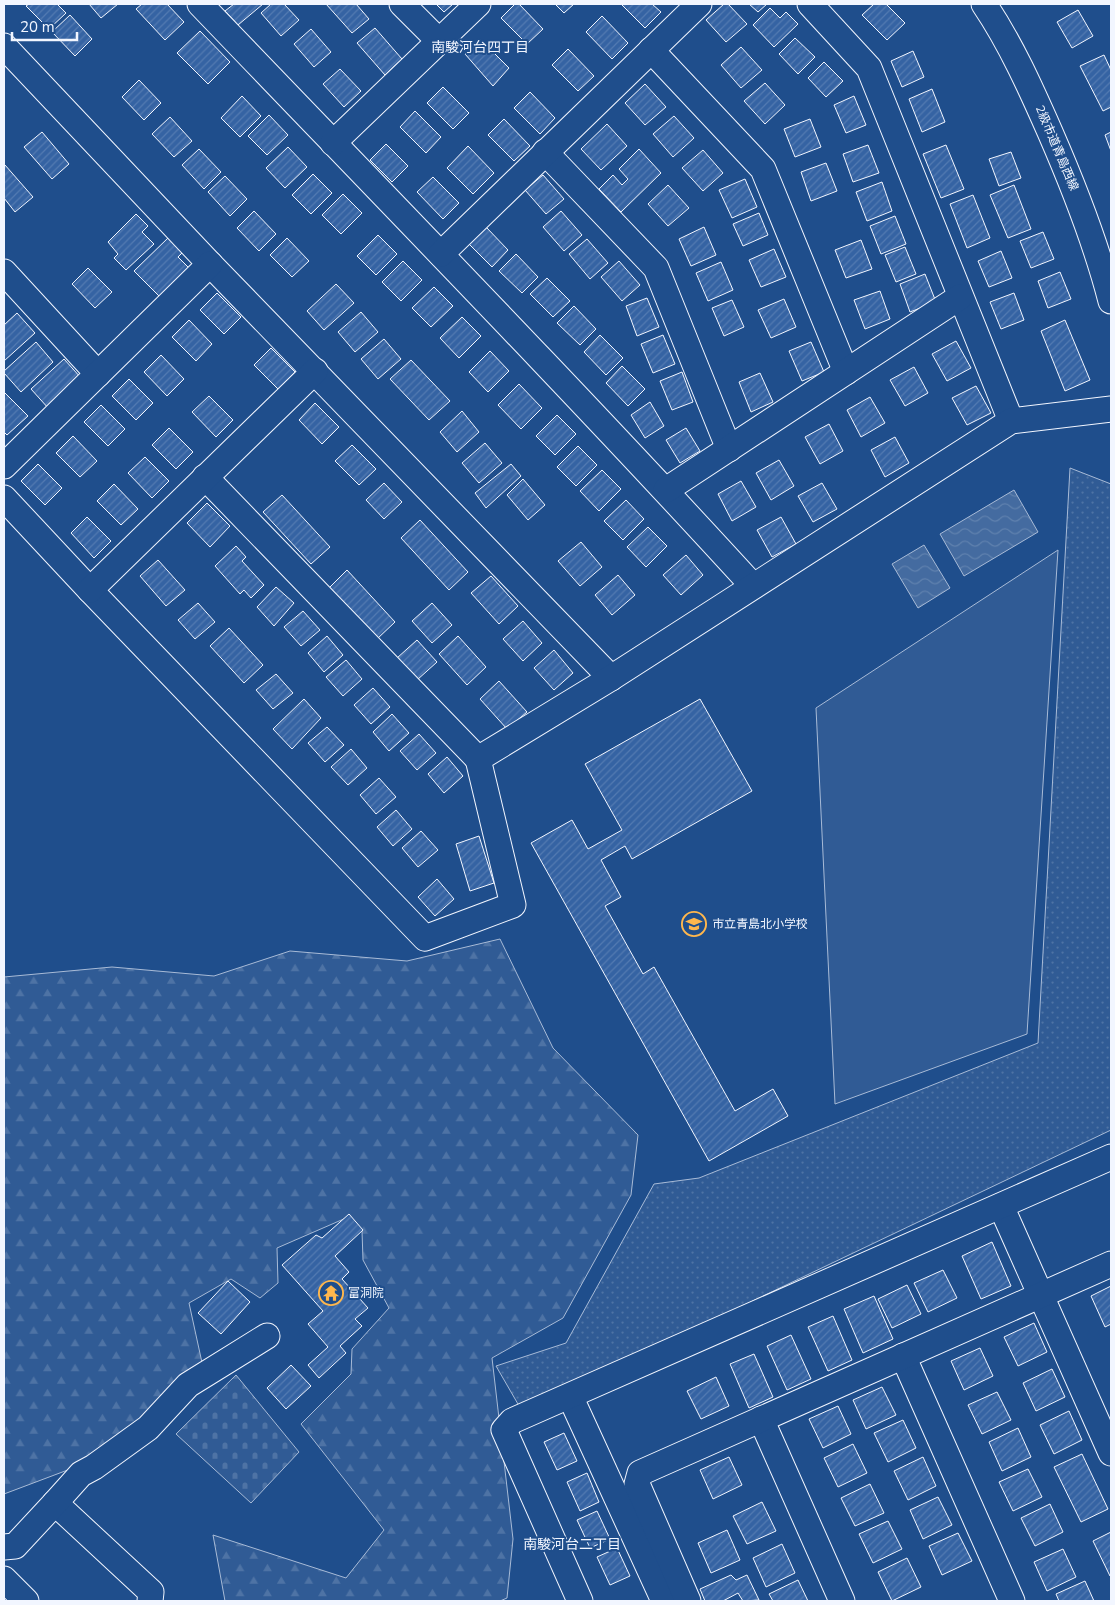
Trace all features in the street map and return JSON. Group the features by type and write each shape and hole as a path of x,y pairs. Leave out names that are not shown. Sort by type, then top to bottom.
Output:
{"street":[{"path":"200,4 666,490 753,586"},
{"path":"402,4 439,41"},
{"path":"333,143 478,4"},
{"path":"441,254 699,4"},
{"path":"810,4 869,68 1011,421"},
{"name":"2級市道青島西線","path":"984,4 1030,87 1073,185 1111,301"},
{"path":"4,46 210,264 611,678"},
{"path":"651,50 763,169 846,372"},
{"path":"545,152 656,268 729,449"},
{"path":"4,466 210,264"},
{"path":"4,272 98,374"},
{"path":"666,490 960,297"},
{"path":"90,590 315,371"},
{"path":"478,760 611,678 1011,421 1111,409"},
{"path":"4,498 425,938 513,905 478,760 205,477"},
{"path":"580,1601 504,1430 512,1421 1111,1158"},
{"path":"1001,1206 1111,1453"},
{"path":"688,1601 637,1484 640,1473 1111,1264"},
{"path":"4,1547 15,1546 81,1474 148,1428 188,1385 267,1336"},
{"path":"903,1356 1012,1601"},
{"path":"570,1396 664,1601"},
{"path":"761,1419 842,1601"},
{"path":"55,1503 151,1592 150,1601"},
{"path":"4,1582 26,1601"}],"green space":[{"path":"1070,468 1111,484 1111,1130 522,1411 496,1366 566,1343 654,1184 699,1178 1038,1043"},
{"path":"500,939 553,1048 638,1135 631,1195 563,1318 492,1358 513,1539 507,1598 500,1601 225,1601 213,1535 346,1578 384,1530 301,1424 351,1374 352,1349 389,1308 363,1260 362,1231 346,1218 277,1248 278,1283 260,1298 231,1279 189,1303 206,1381 150,1439 4,1494 4,977 112,967 214,976 290,951 407,961"},
{"path":"236,1375 299,1452 251,1503 176,1434"}],"shaded area":[{"path":"1058,550 1027,1034 835,1104 816,708"}],"water":[{"path":"1014,490 1038,532 964,576 940,534"},
{"path":"924,545 950,588 918,608 892,564"}],"building":[{"path":"29,4 57,4 66,13 49,29 26,6"},
{"path":"89,4 118,4 101,18"},
{"path":"142,4 167,4 184,22 165,40 136,9"},
{"path":"234,4 263,4 238,25 225,11"},
{"path":"271,4 284,4 299,20 281,36 261,13"},
{"path":"326,4 356,4 369,19 352,33"},
{"path":"436,4 453,4 444,12"},
{"path":"515,4 519,4 543,29 527,44 501,18"},
{"path":"555,4 574,4 564,13"},
{"path":"621,4 652,4 661,12 645,28"},
{"path":"724,4 728,4 747,24 726,42 706,20"},
{"path":"749,4 767,4 758,12"},
{"path":"874,4 886,4 905,23 887,40 862,15"},
{"path":"770,8 780,18 786,12 798,24 774,47 753,25"},
{"path":"1078,10 1093,36 1072,48 1057,22"},
{"path":"70,15 92,39 75,56 52,32"},
{"path":"602,16 628,43 612,59 586,32"},
{"path":"375,28 402,59 385,75 357,43"},
{"path":"311,29 331,52 314,67 294,44"},
{"path":"200,31 230,62 208,84 177,53"},
{"path":"795,38 815,57 798,74 779,54"},
{"path":"480,39 509,68 493,86 465,54"},
{"path":"741,47 762,70 741,88 721,65"},
{"path":"568,49 594,76 578,91 552,65"},
{"path":"913,51 924,77 902,87 891,61"},
{"path":"1104,55 1111,70 1111,107 1103,111 1080,66"},
{"path":"824,62 843,81 826,97 808,78"},
{"path":"340,69 361,91 344,107 323,84"},
{"path":"139,80 161,103 144,120 122,97"},
{"path":"765,83 785,105 765,124 744,101"},
{"path":"645,84 666,107 645,125 625,103"},
{"path":"443,87 469,113 453,129 427,103"},
{"path":"932,89 945,122 922,132 909,99"},
{"path":"530,92 555,118 540,134 514,108"},
{"path":"242,96 261,116 240,137 221,118"},
{"path":"854,96 866,125 846,133 834,105"},
{"path":"415,111 441,137 426,153 400,127"},
{"path":"269,115 288,135 267,155 248,136"},
{"path":"674,116 694,138 673,157 653,134"},
{"path":"170,117 192,141 174,157 152,134"},
{"path":"504,119 530,146 514,161 488,135"},
{"path":"810,119 821,147 795,157 784,129"},
{"path":"607,124 627,146 601,170 581,149"},
{"path":"42,132 69,164 52,179 24,147"},
{"path":"1111,132 1111,151 1105,135"},
{"path":"386,144 408,166 392,182 370,160"},
{"path":"868,145 879,173 853,182 843,154"},
{"path":"946,145 964,189 941,198 923,154"},
{"path":"468,146 494,173 473,194 447,168"},
{"path":"288,147 307,167 285,188 266,168"},
{"path":"199,149 221,172 204,189 182,165"},
{"path":"639,149 661,173 621,212 599,189 613,175 622,185 628,179 619,169"},
{"path":"703,150 723,173 703,191 682,168"},
{"path":"1011,152 1021,178 999,186 989,159"},
{"path":"826,163 837,191 811,201 801,172"},
{"path":"5,165 33,197 15,212 4,198"},
{"path":"313,174 332,193 311,214 292,195"},
{"path":"543,175 564,199 546,214 525,190"},
{"path":"225,176 247,199 230,216 208,192"},
{"path":"433,177 459,203 443,219 417,192"},
{"path":"745,179 757,207 732,218 719,190"},
{"path":"882,182 892,211 867,221 856,192"},
{"path":"668,185 689,208 668,226 648,204"},
{"path":"1014,185 1031,229 1008,238 990,195"},
{"path":"343,194 362,213 341,234 322,215"},
{"path":"973,195 990,238 967,248 950,204"},
{"path":"254,211 276,234 259,251 237,228"},
{"path":"561,211 582,235 564,251 543,227"},
{"path":"759,213 768,235 743,246 733,224"},
{"path":"136,214 148,226 142,232 154,244 126,270 114,258 118,254 108,242"},
{"path":"895,216 906,244 881,254 870,226"},
{"path":"486,227 508,250 492,267 469,244"},
{"path":"704,227 716,255 691,266 679,239"},
{"path":"1043,232 1054,259 1031,268 1020,241"},
{"path":"378,235 397,254 376,275 357,256"},
{"path":"169,237 183,252 178,257 189,268 160,297 134,271"},
{"path":"287,238 309,261 292,277 270,255"},
{"path":"587,239 608,263 590,279 569,254"},
{"path":"861,240 872,269 846,278 835,250"},
{"path":"905,247 916,274 896,282 885,255"},
{"path":"774,249 786,277 761,287 749,260"},
{"path":"1001,251 1012,278 989,287 978,261"},
{"path":"516,254 538,277 522,293 499,271"},
{"path":"403,261 422,280 401,301 382,282"},
{"path":"619,261 640,285 622,301 601,277"},
{"path":"721,262 733,290 708,301 696,273"},
{"path":"88,268 112,292 95,308 72,284"},
{"path":"1060,272 1071,299 1048,308 1038,281"},
{"path":"925,274 936,302 910,312 900,284"},
{"path":"547,278 570,301 553,317 530,294"},
{"path":"336,284 354,303 324,330 307,311"},
{"path":"434,287 453,306 431,327 412,308"},
{"path":"880,291 890,319 865,329 854,300"},
{"path":"217,293 241,317 224,334 200,310"},
{"path":"1014,293 1024,320 1001,329 990,302"},
{"path":"647,298 659,327 637,336 626,306"},
{"path":"784,299 796,327 771,338 758,310"},
{"path":"732,300 744,327 724,336 712,308"},
{"path":"574,306 596,329 580,345 557,323"},
{"path":"361,312 378,332 355,352 338,332"},
{"path":"17,313 35,333 4,361 4,325"},
{"path":"462,317 481,336 459,358 440,338"},
{"path":"189,320 212,344 196,361 172,337"},
{"path":"1065,320 1090,380 1065,391 1041,331"},
{"path":"600,335 623,358 606,375 584,352"},
{"path":"663,335 675,364 653,373 641,344"},
{"path":"384,339 401,359 378,379 361,359"},
{"path":"956,341 971,368 947,381 932,354"},
{"path":"36,342 53,362 21,392 4,371"},
{"path":"811,342 824,372 802,381 789,351"},
{"path":"271,348 295,372 278,389 254,365"},
{"path":"490,351 509,371 488,392 469,372"},
{"path":"161,355 184,379 167,396 144,372"},
{"path":"64,359 82,379 49,409 31,389"},
{"path":"411,360 450,401 429,420 390,379"},
{"path":"622,366 645,389 628,406 606,383"},
{"path":"914,367 928,393 905,406 890,380"},
{"path":"682,372 693,402 672,410 660,381"},
{"path":"760,373 773,402 751,412 739,382"},
{"path":"129,379 153,403 136,420 112,396"},
{"path":"519,384 542,408 521,429 498,405"},
{"path":"976,386 991,413 967,425 952,398"},
{"path":"4,392 28,416 7,435 4,432"},
{"path":"209,396 233,420 216,437 192,412"},
{"path":"870,397 885,423 861,437 847,410"},
{"path":"650,402 664,426 645,438 631,415"},
{"path":"315,403 339,427 322,444 299,420"},
{"path":"101,405 125,429 108,446 84,422"},
{"path":"462,411 479,432 457,452 440,432"},
{"path":"557,415 576,434 555,455 536,436"},
{"path":"829,424 843,451 820,464 805,437"},
{"path":"169,428 193,452 176,469 152,445"},
{"path":"686,428 700,451 680,463 666,440"},
{"path":"73,436 97,461 80,477 56,453"},
{"path":"895,437 909,463 885,477 871,450"},
{"path":"485,443 502,463 479,483 462,463"},
{"path":"352,445 376,469 359,485 335,461"},
{"path":"578,446 597,465 576,486 557,467"},
{"path":"145,457 169,481 152,498 128,473"},
{"path":"779,460 794,486 771,500 756,473"},
{"path":"38,464 62,488 45,505 21,481"},
{"path":"511,464 521,476 486,508 475,493"},
{"path":"602,470 621,489 599,511 580,491"},
{"path":"523,479 545,505 528,520 507,495"},
{"path":"741,481 756,507 732,521 718,494"},
{"path":"384,483 402,502 384,519 366,500"},
{"path":"822,483 837,509 813,522 798,496"},
{"path":"114,484 138,509 121,525 97,501"},
{"path":"282,495 330,547 311,564 263,512"},
{"path":"626,500 644,519 623,540 604,521"},
{"path":"207,503 230,526 210,547 187,523"},
{"path":"87,517 111,541 94,558 71,533"},
{"path":"781,517 796,544 772,557 757,530"},
{"path":"420,520 468,572 449,590 401,538"},
{"path":"648,527 667,546 646,567 627,547"},
{"path":"581,542 602,567 580,586 558,561"},
{"path":"236,546 246,557 242,561 264,585 251,598 244,590 240,594 215,566"},
{"path":"686,555 703,575 681,595 663,575"},
{"path":"158,560 185,590 166,606 140,576"},
{"path":"347,570 395,622 377,639 329,588"},
{"path":"618,575 635,595 612,615 595,595"},
{"path":"491,576 518,606 499,624 471,593"},
{"path":"276,587 294,603 274,626 257,607"},
{"path":"198,603 215,622 195,639 178,620"},
{"path":"432,603 452,625 432,643 412,621"},
{"path":"303,611 320,630 301,646 284,627"},
{"path":"523,621 542,643 523,661 503,639"},
{"path":"229,628 263,665 244,683 210,646"},
{"path":"327,636 343,655 324,672 308,653"},
{"path":"458,636 486,667 467,685 439,654"},
{"path":"417,640 437,662 417,680 397,658"},
{"path":"554,650 573,673 554,690 534,668"},
{"path":"346,660 362,679 343,696 326,677"},
{"path":"276,674 293,693 273,709 256,690"},
{"path":"499,681 527,712 507,729 480,699"},
{"path":"373,688 390,707 371,724 354,705"},
{"path":"304,699 321,718 292,749 273,729"},
{"path":"700,699 752,791 632,859 625,846 601,860 621,897 605,906 643,974 654,967 735,1111 773,1089 788,1116 709,1161 531,843 572,820 588,849 622,830 585,764"},
{"path":"392,714 409,733 389,751 373,732"},
{"path":"327,727 344,745 325,762 308,743"},
{"path":"419,734 436,753 417,770 400,751"},
{"path":"351,749 367,768 348,785 331,767"},
{"path":"447,757 463,776 444,793 428,774"},
{"path":"379,778 396,797 376,814 360,795"},
{"path":"396,810 412,829 393,846 377,827"},
{"path":"421,831 438,850 418,867 402,848"},
{"path":"479,836 494,883 470,891 456,844"},
{"path":"437,879 454,899 435,916 418,897"},
{"name":"富洞院","path":"349,1214 363,1230 335,1256 349,1272 342,1279 368,1308 355,1319 362,1326 340,1346 346,1353 319,1378 308,1365 328,1347 308,1324 323,1311 282,1265 316,1235 322,1238"},
{"path":"992,1242 1011,1286 981,1299 962,1256"},
{"path":"943,1270 957,1298 928,1312 914,1283"},
{"path":"228,1281 250,1302 221,1334 198,1313"},
{"path":"907,1285 921,1314 892,1328 878,1299"},
{"path":"1111,1286 1111,1324 1105,1327 1091,1296"},
{"path":"874,1296 893,1339 863,1353 844,1309"},
{"path":"833,1316 852,1360 828,1371 808,1327"},
{"path":"1034,1323 1047,1352 1018,1366 1004,1337"},
{"path":"791,1335 811,1379 787,1390 767,1346"},
{"path":"980,1348 993,1376 964,1390 951,1361"},
{"path":"754,1354 773,1397 749,1408 730,1364"},
{"path":"291,1365 311,1386 286,1409 267,1388"},
{"path":"1052,1369 1065,1397 1036,1411 1023,1383"},
{"path":"716,1377 729,1406 701,1419 687,1391"},
{"path":"882,1387 896,1415 866,1429 853,1400"},
{"path":"997,1392 1011,1420 982,1434 968,1405"},
{"path":"838,1406 851,1434 823,1448 809,1419"},
{"path":"1069,1411 1082,1440 1054,1454 1040,1425"},
{"path":"903,1420 916,1448 888,1462 874,1433"},
{"path":"1018,1428 1031,1457 1002,1471 989,1442"},
{"path":"564,1433 577,1461 557,1470 544,1442"},
{"path":"853,1444 867,1473 838,1487 824,1458"},
{"path":"1082,1454 1108,1509 1081,1522 1054,1467"},
{"path":"729,1457 742,1485 713,1499 700,1470"},
{"path":"923,1457 936,1486 908,1500 894,1471"},
{"path":"1028,1469 1042,1497 1013,1511 999,1482"},
{"path":"587,1473 599,1502 580,1511 567,1482"},
{"path":"870,1484 884,1513 855,1526 841,1498"},
{"path":"938,1497 952,1525 923,1539 910,1510"},
{"path":"762,1502 776,1531 747,1544 733,1516"},
{"path":"1050,1504 1063,1532 1035,1546 1021,1518"},
{"path":"597,1511 610,1539 590,1548 577,1520"},
{"path":"888,1521 902,1549 873,1563 859,1534"},
{"path":"727,1530 740,1560 711,1573 698,1543"},
{"path":"1111,1532 1111,1576 1110,1576 1093,1541"},
{"path":"958,1533 972,1561 942,1575 929,1546"},
{"path":"782,1544 795,1573 766,1587 753,1558"},
{"path":"617,1548 630,1576 610,1585 597,1557"},
{"path":"1063,1549 1076,1577 1047,1591 1034,1562"},
{"path":"907,1558 921,1587 892,1601 878,1572"},
{"path":"731,1575 736,1580 747,1575 759,1600 743,1601 738,1593 723,1601 705,1601 700,1589"},
{"path":"798,1580 808,1601 773,1601 769,1594"},
{"path":"1085,1581 1094,1601 1059,1601 1056,1594"}],"place":[{"name":"市立青島北小学校","path":"694,924"},
{"name":"富洞院","path":"331,1293"}],"district":[{"name":"南駿河台四丁目","path":"480,47"},
{"name":"南駿河台二丁目","path":"572,1544"}]}
